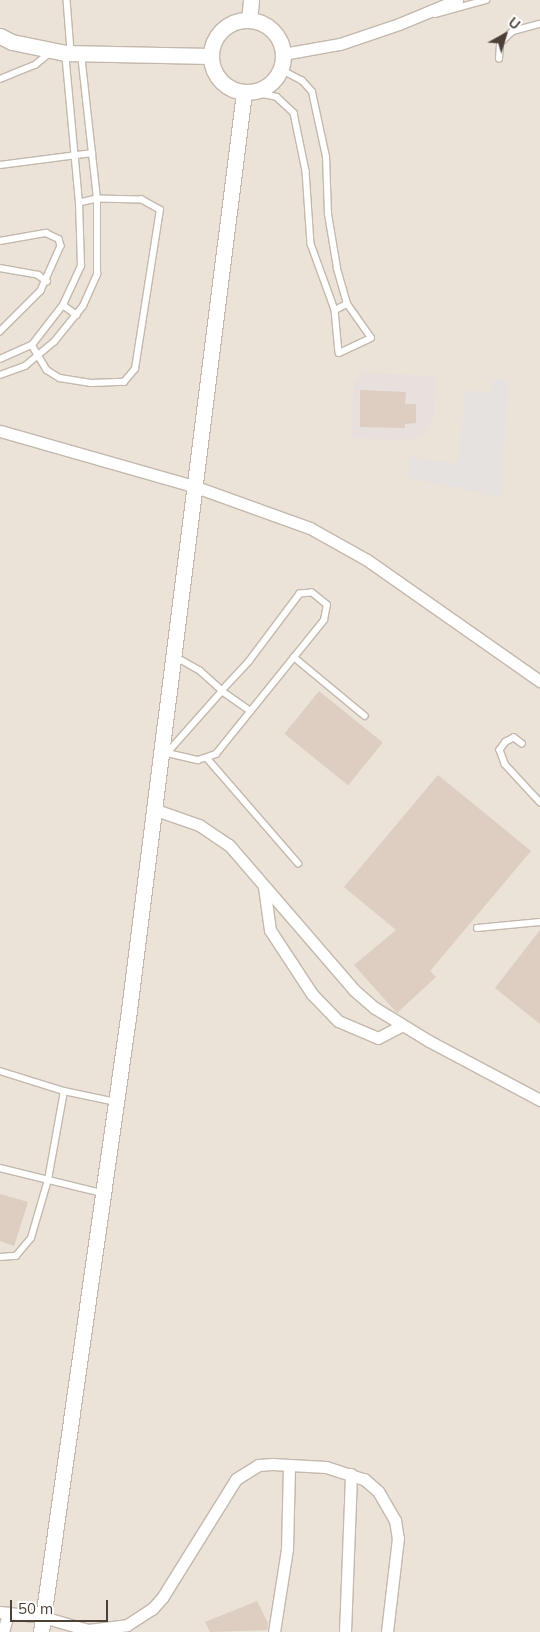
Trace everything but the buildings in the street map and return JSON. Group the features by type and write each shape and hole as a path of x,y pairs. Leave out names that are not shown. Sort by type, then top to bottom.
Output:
{"street":[{"path":"249,20 251,0"},
{"path":"283,54 340,44 399,24 457,0"},
{"path":"249,20 269,28 281,44 283,54 280,70 264,88 248,92 234,90 217,76 211,56 216,38 222,30 239,21 249,20"},
{"path":"0,36 67,52 211,56"},
{"path":"42,1625 116,1102 248,92"},
{"path":"0,431 196,487 274,513 339,542 540,681"},
{"path":"153,809 178,816 216,835 354,990 402,1026 540,1100"},
{"path":"264,887 270,930 312,994 338,1021 378,1038 402,1026"},
{"path":"3,1632 4,1612 42,1625 77,1630 110,1630 126,1625 152,1609 236,1479 258,1466 289,1466 326,1467 351,1474 378,1491 395,1520 398,1538 387,1632"},
{"path":"274,1632 287,1549 289,1466"},
{"path":"345,1632 351,1474"}],"lane":[{"path":"399,24 486,0"},
{"path":"0,359 32,345 63,305 81,266 79,203 64,1"},
{"path":"499,59 500,43 513,31 540,24"},
{"path":"0,79 67,52"},
{"path":"0,374 25,366 39,357 77,315 97,274 97,199 92,153 67,52"},
{"path":"248,92 277,97 294,113 306,171 311,244 335,310 338,353 371,338 347,304 337,268 328,214 326,157 312,92 302,81 280,70"},
{"path":"0,165 74,153 92,153"},
{"path":"32,345 47,370 60,378 90,383 124,382 135,369 160,210 142,200 97,199 79,203"},
{"path":"0,241 46,233 59,239 61,246 47,281 0,332"},
{"path":"0,268 38,275 47,281"},
{"path":"335,310 347,304"},
{"path":"63,305 77,315"},
{"path":"312,593 327,605 324,620 216,754 208,759 186,759 163,752 222,691 249,662 295,598 300,594 312,593"},
{"path":"174,656 200,671 222,691 251,711"},
{"path":"294,657 365,716"},
{"path":"522,744 514,738 506,742 500,750 505,764 540,802"},
{"path":"208,759 298,863"},
{"path":"477,928 540,922"},
{"path":"0,1071 64,1091 116,1102"},
{"path":"0,1257 16,1256 28,1244 48,1180 64,1091"},
{"path":"0,1168 102,1193"}],"shaded area":[{"path":"0,0 540,0 540,1632 0,1632"},
{"path":"364,373 436,376 434,413 427,430 409,441 351,438 354,381"},
{"path":"493,378 509,380 501,497 409,478 410,457 458,464 465,391 492,393"}]}
